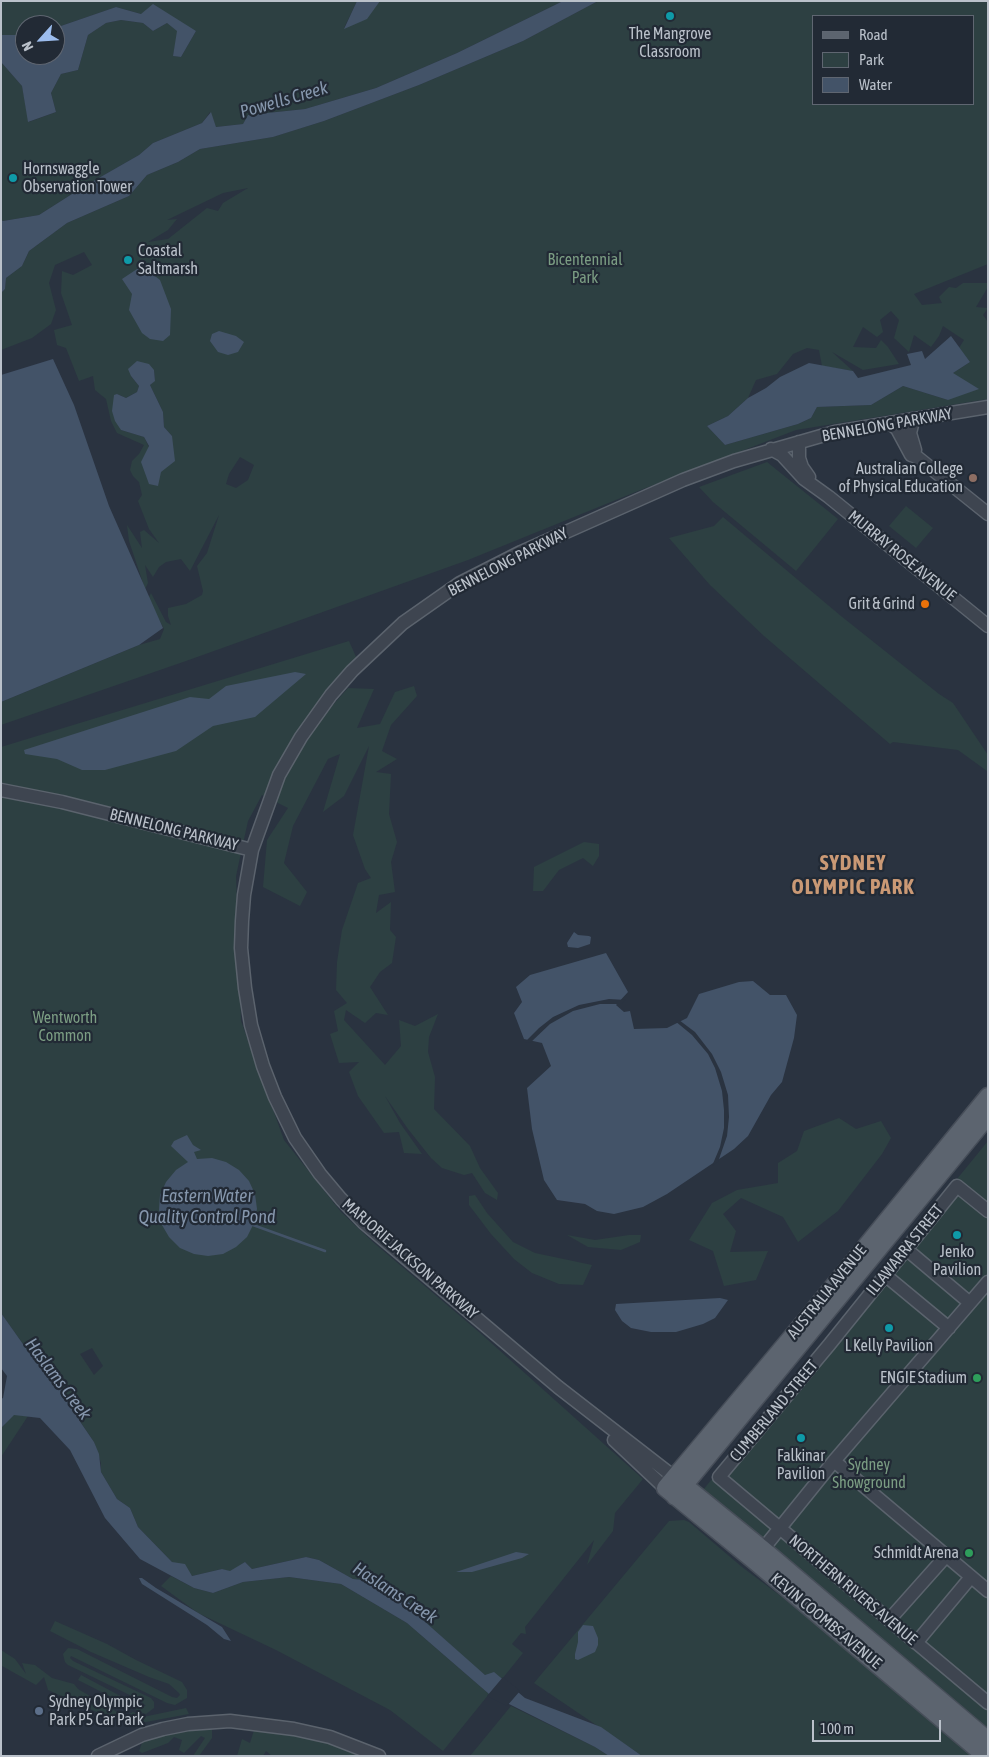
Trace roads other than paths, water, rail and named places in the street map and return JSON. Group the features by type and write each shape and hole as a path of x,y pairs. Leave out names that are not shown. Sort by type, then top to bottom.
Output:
{"main road":[{"name":"AUSTRALIA AVENUE","path":"817,1335 988,1096"},
{"name":"AUSTRALIA AVENUE","path":"675,1487 817,1335 988,1116"},
{"name":"KEVIN COOMBS AVENUE","path":"675,1487 988,1740"},
{"name":"KEVIN COOMBS AVENUE","path":"758,1555 985,1756"}],"street":[{"name":"BENNELONG PARKWAY","path":"1,790 62,802 252,850 279,775 312,720 352,671 403,623 460,583 521,552 682,480 734,461 835,432 988,407"},
{"path":"912,419 910,433 917,457"},
{"path":"890,423 897,429 911,455 917,457 988,514"},
{"name":"MURRAY ROSE AVENUE","path":"798,442 799,458 802,467 815,482 816,487"},
{"name":"MURRAY ROSE AVENUE","path":"771,449 782,455 804,479 988,626"},
{"name":"MARJORIE JACKSON PARKWAY","path":"252,850 244,895 242,922 241,948 245,988 251,1024 263,1066 275,1097 295,1138 320,1174 364,1223 675,1487"},
{"name":"ILLAWARRA STREET","path":"817,1335 885,1275 956,1186 988,1211"},
{"path":"906,1249 970,1302"},
{"path":"885,1275 949,1328"},
{"path":"758,1555 834,1461 988,1282"},
{"name":"CUMBERLAND STREET","path":"719,1477 817,1335"},
{"path":"834,1461 988,1591"},
{"name":"NORTHERN RIVERS AVENUE","path":"719,1477 988,1704"},
{"path":"889,1620 946,1556"},
{"path":"916,1643 971,1577"},
{"path":"98,1756 142,1735 163,1729 188,1724 230,1721 294,1728 330,1737 379,1756"}],"water":[{"path":"357,1 380,1 367,19 344,29"},
{"path":"563,1 598,1 523,41 419,85 324,121 273,137 200,149 178,162 147,175 129,196 67,223 29,251 22,266 6,278 5,289 1,293 1,220 39,215 139,155 153,143 202,123 211,112 216,127 243,124 248,115 305,109 376,88 457,53"},
{"path":"153,4 196,31 181,57 173,56 177,31 167,23 153,31 143,23 121,20 106,23 88,35 78,70 61,74 51,93 56,112 28,122 22,86 1,62 1,35 15,35 15,65 65,65 65,25 116,7 141,14"},
{"path":"137,269 146,269 160,280 171,309 170,335 163,341 150,339 142,333 129,310 132,294 122,279"},
{"path":"219,331 236,336 244,342 238,352 228,355 218,352 210,341 212,334"},
{"path":"951,336 970,362 953,373 979,389 948,400 903,386 871,405 817,407 811,418 798,424 725,445 707,426 728,416 748,398 766,388 780,377 809,363 853,371 858,378 911,365 907,354 922,351 925,359"},
{"path":"53,359 74,405 109,506 163,628 139,645 1,702 1,375"},
{"path":"137,361 149,364 154,370 155,381 150,385 163,412 164,427 172,436 175,461 161,472 158,486 149,484 141,462 149,446 144,437 121,430 115,421 112,411 114,395 117,394 126,398 137,392 139,386 128,369"},
{"path":"295,672 306,674 255,717 213,726 176,751 105,770 82,770 57,759 25,754 24,750 190,697 209,699 226,686"},
{"path":"574,932 578,935 591,937 590,944 578,948 568,947 567,943"},
{"path":"606,953 628,992 616,1005 624,1012 630,1011 634,1029 667,1028 687,1018 699,994 739,982 753,981 770,995 786,995 797,1015 794,1038 782,1082 771,1095 748,1136 734,1149 667,1194 643,1207 614,1214 597,1211 585,1204 557,1200 544,1180 532,1129 527,1088 551,1066 542,1043 524,1039 514,1013 522,1002 516,987 530,975"},
{"name":"Eastern Water Quality Control Pond","path":"187,1135 193,1145 201,1150 194,1152 197,1159 212,1158 226,1162 239,1170 249,1181 255,1194 257,1209 253,1225 247,1237 236,1247 223,1254 208,1256 194,1254 180,1248 169,1237 162,1225 159,1210 160,1195 166,1182 176,1170 188,1162 171,1146 174,1141"},
{"path":"720,1298 728,1300 715,1318 703,1324 676,1332 651,1332 631,1328 622,1321 615,1310 616,1304"},
{"name":"Haslams Creek","path":"1,1313 30,1354 65,1392 81,1423 94,1442 99,1454 101,1472 117,1499 130,1508 138,1527 172,1562 185,1564 192,1576 222,1569 230,1571 245,1562 252,1569 306,1557 319,1560 353,1579 363,1580 392,1597 406,1600 422,1614 423,1620 485,1675 494,1672 525,1698 601,1727 642,1756 609,1756 595,1747 489,1694 407,1623 341,1584 289,1577 243,1582 213,1593 194,1588 140,1559 105,1518 70,1450 40,1418 14,1415 1,1428 1,1399 3,1398 7,1376 1,1368"},
{"path":"516,1552 529,1554 522,1558 472,1572 456,1572"},
{"path":"139,1578 142,1578 222,1627 231,1641 224,1639 207,1625 142,1584"},
{"path":"583,1625 593,1626 598,1638 598,1645 595,1652 578,1660 575,1659 575,1654 578,1632"}],"waterway":[{"path":"253,1225 325,1251"}],"place":[{"name":"The Mangrove Classroom","path":"670,16"},
{"name":"Hornswaggle Observation Tower","path":"13,178"},
{"name":"Coastal Saltmarsh","path":"128,260"},
{"name":"Australian College of Physical Education","path":"973,478"},
{"name":"Grit & Grind","path":"925,604"},
{"name":"Jenko Pavilion","path":"957,1235"},
{"name":"L Kelly Pavilion","path":"889,1328"},
{"name":"ENGIE Stadium","path":"977,1378"},
{"name":"Falkinar Pavilion","path":"801,1438"},
{"name":"Schmidt Arena","path":"969,1553"},
{"name":"Sydney Olympic Park P5 Car Park","path":"39,1711"}],"district":[{"name":"SYDNEY OLYMPIC PARK","path":"853,875"}],"water label":[{"name":"Powells Creek","path":"284,100"}],"park label":[{"name":"Bicentennial Park","path":"585,269"},
{"name":"Wentworth Common","path":"65,1027"},
{"name":"Sydney Showground","path":"869,1474"}]}
